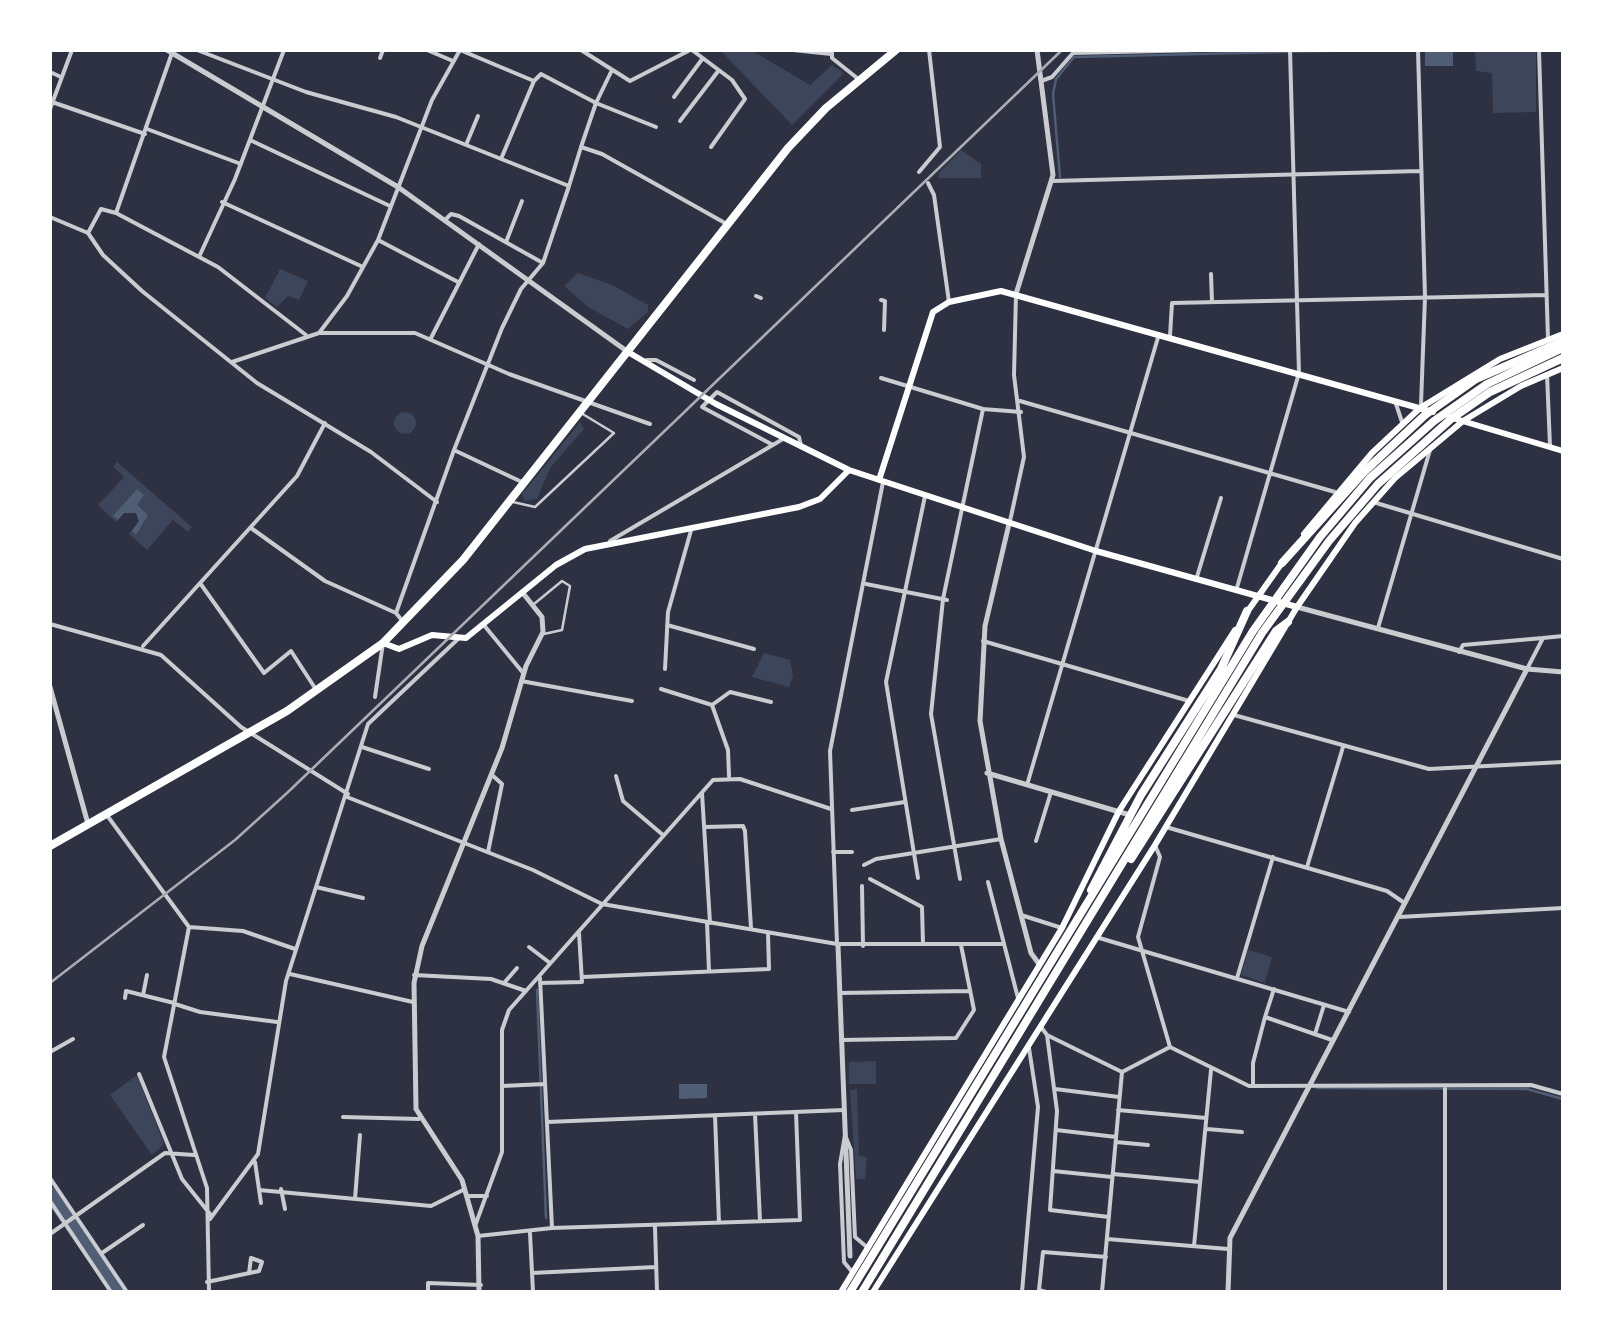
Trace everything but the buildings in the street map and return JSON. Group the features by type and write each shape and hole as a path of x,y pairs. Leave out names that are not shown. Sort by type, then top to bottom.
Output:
{"highway":[{"path":"50,846 317,691 383,643 524,483 812,121 896,50"},
{"path":"1282,563 1384,452 1446,399 1498,368 1563,341"},
{"path":"850,1292 1254,631 1353,497 1411,439 1460,401 1563,341"},
{"path":"862,1292 1262,634 1360,502 1418,446 1465,408 1563,358"},
{"path":"1078,919 1141,795 1221,669 1247,611"},
{"path":"1116,877 1156,826 1229,714 1276,631 1288,622"}],"main road":[{"path":"881,481 929,320 949,302 1001,291 1160,333 1563,451"},
{"path":"841,1292 1062,928 1120,811 1247,611 1335,492 1420,408 1468,376 1548,339 1563,341"},
{"path":"628,352 716,404 849,470 1096,551 1297,607"},
{"path":"1288,622 1373,502 1431,446 1463,421 1563,368"},
{"path":"383,643 400,648 432,635 458,639 564,560 610,541 799,507 820,499 849,470"},
{"path":"873,1292 1155,844 1229,714"}],"street":[{"path":"72,50 51,106 146,131 241,164"},
{"path":"199,257 241,164 284,50"},
{"path":"380,58 384,50"},
{"path":"427,50 454,60"},
{"path":"319,334 364,268 378,240 421,128 460,50 534,80"},
{"path":"581,50 630,81 691,50 719,70 746,99 711,148"},
{"path":"919,172 940,147 929,50"},
{"path":"1037,50 1052,180 1016,294 1014,375 1024,457 983,641 980,697 986,773 1020,915 1031,953 1040,965"},
{"path":"1041,82 1052,76 1072,53 1202,50"},
{"path":"1236,591 1299,373 1290,50"},
{"path":"1418,50 1425,389 1420,408"},
{"path":"1539,50 1548,339"},
{"path":"200,51 421,128 569,186"},
{"path":"116,213 170,52 398,187 628,352"},
{"path":"794,52 831,52 859,80"},
{"path":"674,96 702,58"},
{"path":"680,121 719,70"},
{"path":"50,72 62,78"},
{"path":"396,614 454,450 504,326 529,279 543,263 596,103 611,72"},
{"path":"500,159 534,80 541,74 637,123 656,128"},
{"path":"695,102 702,106"},
{"path":"466,145 478,116"},
{"path":"249,139 390,206"},
{"path":"582,147 602,154 727,224"},
{"path":"1052,180 1420,171"},
{"path":"928,183 934,195 949,302"},
{"path":"506,242 522,201"},
{"path":"222,202 364,268"},
{"path":"508,204 519,208"},
{"path":"88,233 102,209 116,213 199,257 306,336"},
{"path":"445,220 451,214 459,216 543,263"},
{"path":"50,217 88,233 103,256 142,291 232,362 437,502"},
{"path":"378,240 460,284"},
{"path":"432,338 480,244"},
{"path":"1212,274 1212,302"},
{"path":"1170,336 1172,303 1546,295"},
{"path":"881,300 886,301 884,330"},
{"path":"232,362 306,336 384,330 432,338 490,366 650,424"},
{"path":"1028,785 1160,333"},
{"path":"642,360 656,360 694,380"},
{"path":"1547,374 1550,446"},
{"path":"881,378 983,409 1021,412"},
{"path":"774,446 702,407 718,392 799,438 802,449"},
{"path":"1388,399 1402,413 1400,426"},
{"path":"1020,401 1335,492"},
{"path":"960,878 931,714 945,600 983,409"},
{"path":"143,646 297,476 325,424"},
{"path":"610,541 757,450 784,439"},
{"path":"1378,628 1431,446"},
{"path":"454,450 524,483"},
{"path":"850,1256 830,751 866,584 881,481"},
{"path":"918,878 886,682 925,496"},
{"path":"1373,502 1563,559"},
{"path":"1196,580 1221,503"},
{"path":"665,668 667,625 693,526"},
{"path":"251,528 325,581 396,614 404,622"},
{"path":"200,582 264,673 292,651 317,691"},
{"path":"866,584 945,600"},
{"path":"428,1292 428,1283 480,1288 478,1236 466,1193 450,1158 419,1119 414,1090 414,975 422,946 492,774 522,678 543,634 543,620 522,592"},
{"path":"1297,607 1528,669 1563,672"},
{"path":"50,624 143,646 161,655 249,732 348,795 602,904 838,945 1003,944"},
{"path":"483,624 522,678 632,701"},
{"path":"667,625 754,649"},
{"path":"1460,652 1463,646 1563,636"},
{"path":"1228,1292 1228,1249 1543,638"},
{"path":"261,1203 255,1162 278,1022 368,724 458,639"},
{"path":"983,641 1189,701"},
{"path":"374,698 383,643"},
{"path":"50,687 52,711 88,824"},
{"path":"662,689 712,705"},
{"path":"712,705 730,692 771,702"},
{"path":"712,705 728,750 729,776"},
{"path":"1229,714 1430,769 1563,762"},
{"path":"1308,867 1344,746"},
{"path":"362,747 429,769"},
{"path":"986,773 1388,891 1406,904"},
{"path":"487,854 502,794 501,780 492,774"},
{"path":"616,776 623,801 664,836"},
{"path":"475,1226 502,1152 504,1021 526,991 713,780 729,776 832,809"},
{"path":"702,790 709,970"},
{"path":"1036,840 1051,792"},
{"path":"852,810 905,802"},
{"path":"106,814 189,927 164,1057 196,1155 210,1216 206,1282 209,1292"},
{"path":"705,827 743,826 746,831 751,930"},
{"path":"864,865 1001,839"},
{"path":"1155,844 1160,857 1138,936 1170,1048 1210,1070 1253,1086 1530,1085 1563,1094"},
{"path":"833,852 852,852"},
{"path":"1237,978 1273,857"},
{"path":"870,880 922,908 924,945"},
{"path":"988,882 1018,1000"},
{"path":"862,886 863,946"},
{"path":"316,887 363,898"},
{"path":"1399,917 1563,908"},
{"path":"1020,915 1062,928"},
{"path":"189,927 242,931 298,950"},
{"path":"540,983 582,982 578,931"},
{"path":"582,977 769,969 768,933"},
{"path":"1096,937 1349,1012"},
{"path":"841,1040 956,1038 974,1010 961,944"},
{"path":"529,946 550,963"},
{"path":"504,983 517,968"},
{"path":"290,974 413,1002"},
{"path":"414,975 504,983 526,991"},
{"path":"540,976 552,1228"},
{"path":"143,995 148,980"},
{"path":"1253,1086 1252,1062 1274,989"},
{"path":"840,994 969,990"},
{"path":"126,991 200,1012 278,1022"},
{"path":"1315,1034 1324,1004"},
{"path":"1265,1018 1334,1040"},
{"path":"1040,1027 1046,1035 1122,1072"},
{"path":"1046,1035 1056,1130 1051,1212 1109,1217"},
{"path":"50,1052 73,1039"},
{"path":"1022,1292 1038,1107 1029,1046"},
{"path":"1122,1072 1170,1048"},
{"path":"1194,1246 1210,1070"},
{"path":"1102,1292 1122,1072"},
{"path":"140,1074 182,1179 210,1216"},
{"path":"502,1086 545,1084"},
{"path":"1445,1088 1445,1292"},
{"path":"1054,1089 1120,1097"},
{"path":"546,1122 844,1110"},
{"path":"1118,1110 1206,1118"},
{"path":"478,1236 552,1228 800,1220 796,1112"},
{"path":"755,1114 760,1221"},
{"path":"715,1115 719,1222"},
{"path":"344,1118 366,1122 419,1119"},
{"path":"1205,1128 1242,1132"},
{"path":"1056,1130 1148,1144"},
{"path":"845,1135 851,1150 856,1237 868,1248"},
{"path":"845,1135 840,1164 844,1262 852,1273"},
{"path":"354,1200 360,1136"},
{"path":"50,1234 170,1153 196,1155"},
{"path":"210,1216 255,1162"},
{"path":"1052,1171 1200,1182"},
{"path":"50,1178 127,1292"},
{"path":"259,1190 431,1206 466,1193 488,1196"},
{"path":"281,1190 285,1209"},
{"path":"50,1201 112,1292"},
{"path":"101,1254 144,1225"},
{"path":"655,1225 658,1292"},
{"path":"530,1233 534,1292"},
{"path":"1107,1239 1228,1249"},
{"path":"1046,1292 1040,1290 1043,1252 1106,1258"},
{"path":"532,1273 656,1267"},
{"path":"206,1282 248,1273"}],"lane":[{"path":"510,500 524,508 535,506 614,433 580,412"},
{"path":"532,605 562,581 570,586 562,630 543,634"}],"shaded area":[{"path":"720,50 751,50 810,85 832,65 844,73 792,125"},
{"path":"1475,50 1536,50 1536,112 1493,113 1492,73 1476,71"},
{"path":"1425,51 1453,51 1453,66 1425,66"},
{"path":"961,150 981,164 981,178 939,178 939,173"},
{"path":"280,269 308,281 299,300 288,296 277,307 265,298"},
{"path":"578,273 612,285 648,305 648,312 628,329 588,307 564,286"},
{"path":"405,412 413,415 413,431 405,434 397,431 394,423 397,415"},
{"path":"580,422 584,429 550,468 537,499 524,501 522,494"},
{"path":"117,462 192,527 188,532 173,520 147,550 129,534 139,521 136,513 124,513 116,522 98,505 124,477 113,467"},
{"path":"137,489 144,495 137,505 148,515 136,535 132,531 139,521 136,513 124,513 118,520 113,516"},
{"path":"764,653 790,660 793,676 789,687 752,677"},
{"path":"1248,950 1272,957 1265,983 1241,975"},
{"path":"876,1061 876,1084 849,1084 849,1062"},
{"path":"137,1075 164,1144 152,1155 110,1095"},
{"path":"679,1084 707,1084 707,1098 679,1099"},
{"path":"857,1089 859,1156 867,1157 865,1179 856,1179 850,1090"}],"waterway":[{"path":"1060,177 1053,94 1056,79 1074,57 1364,50"},
{"path":"537,990 546,1218"},
{"path":"1317,1088 1527,1089 1563,1099"},
{"path":"50,1194 66,1217"},
{"path":"71,1224 118,1292"}],"railway":[{"path":"50,983 235,840 287,793 1062,50"}]}
